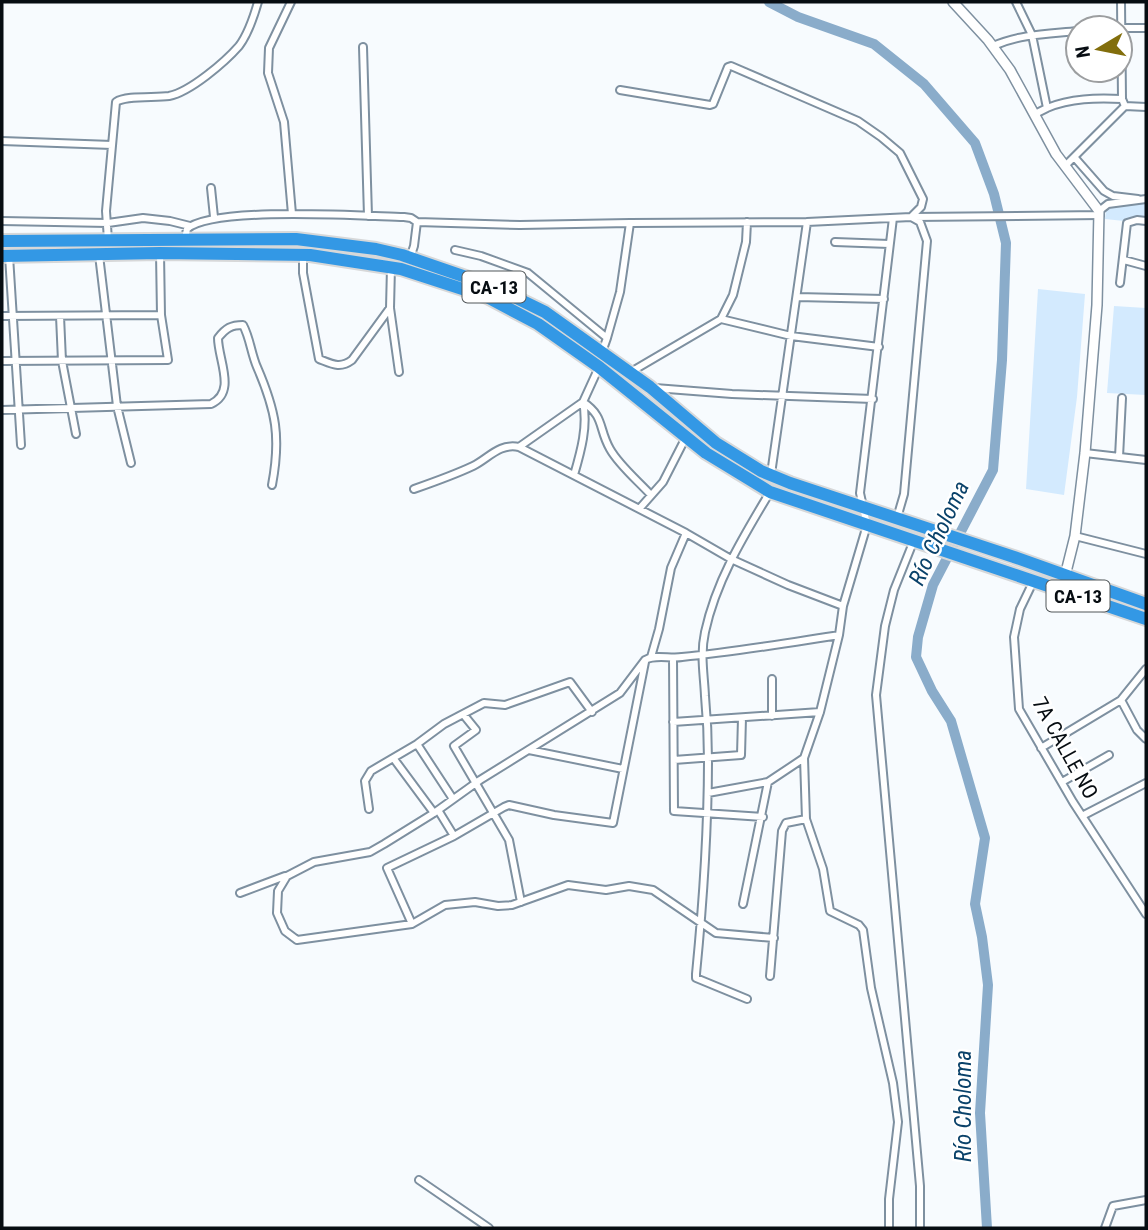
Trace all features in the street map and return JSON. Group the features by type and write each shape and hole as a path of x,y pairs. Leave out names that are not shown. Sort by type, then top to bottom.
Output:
{"highway":[{"name":"CA-13","path":"2,241 296,239 376,249 410,258 492,286 545,312 650,387 716,443 771,474 1146,604"},
{"name":"CA-13","path":"5,256 160,253 331,257 391,267 487,297 538,324 599,368 706,453 770,492 1146,619"}],"street":[{"path":"108,240 106,211 117,100 173,95 198,81 239,45 254,17 258,2"},
{"path":"291,2 269,48 268,73 284,122 292,214"},
{"path":"953,2 993,46 1056,154 1099,213 1097,305 1084,453 1075,536 1065,576"},
{"path":"1016,2 1032,35 1047,108"},
{"path":"993,46 1032,35 1064,32"},
{"path":"363,47 368,216"},
{"path":"620,90 710,105 723,84 728,67 731,66 846,116 881,137 900,153 923,199 921,207 911,217"},
{"path":"1065,166 1123,103 1122,84"},
{"path":"1035,114 1059,103 1098,98 1146,107"},
{"path":"2,141 112,145"},
{"path":"1074,158 1104,191 1114,196 1146,199"},
{"path":"211,188 214,217"},
{"path":"185,239 190,226 214,217 292,214 404,217 416,222 520,225 807,222 911,217 1088,215 1099,213 1108,204 1138,199"},
{"path":"897,518 904,494 927,241 920,222 911,217"},
{"path":"2,221 108,223 143,218 190,226"},
{"path":"889,1228 889,1199 898,1122 893,1083 871,988 863,930 859,925 830,911 822,869 806,819 804,758 820,712 839,635 843,606 867,525 860,493 893,218"},
{"path":"1121,283 1127,223 1146,220"},
{"path":"410,258 416,222"},
{"path":"629,373 721,319 733,295 746,242 747,222"},
{"path":"771,474 807,222"},
{"path":"602,352 620,292 630,223"},
{"path":"835,242 889,244"},
{"path":"455,250 528,273 607,338"},
{"path":"2,360 168,360 161,315 160,253"},
{"path":"99,254 117,407 131,463"},
{"path":"303,255 304,284 319,359 345,366 390,308"},
{"path":"5,256 21,445"},
{"path":"1124,260 1146,265"},
{"path":"391,267 390,308 399,372"},
{"path":"797,297 884,299"},
{"path":"2,316 161,315"},
{"path":"60,316 62,361 76,434"},
{"path":"721,319 792,336 879,347"},
{"path":"2,410 211,404 223,395 226,385 218,338 225,329 233,325 243,325 270,398 278,437 278,455 272,485"},
{"path":"519,447 583,402 599,368"},
{"path":"650,387 873,400"},
{"path":"1119,457 1122,398"},
{"path":"574,475 582,442 585,412 583,402"},
{"path":"583,402 596,411 608,446 615,456 650,494"},
{"path":"640,508 671,470 686,437"},
{"path":"414,489 477,464 494,451 511,445 519,447 640,508 731,559 843,606"},
{"path":"1084,453 1146,460"},
{"path":"747,999 696,978 708,793 702,656 704,634 714,599 731,559 770,492"},
{"path":"412,924 387,868 454,836 509,805 554,815 613,822 622,769 648,659 659,629 671,568 686,533"},
{"path":"1075,536 1146,554"},
{"path":"917,542 894,590 885,626 876,695 920,1186 920,1228"},
{"name":"7A CALLE NO","path":"1033,582 1020,609 1016,628 1015,666 1019,709 1082,816 1146,914"},
{"path":"240,893 287,876 314,862 370,852 436,811 475,782 620,693 648,659 702,656 839,635"},
{"path":"673,658 674,811 763,817"},
{"path":"1041,748 1121,700 1146,669"},
{"path":"772,679 772,716"},
{"path":"369,809 366,781 372,771 444,724 484,703 505,705 570,682 592,712"},
{"path":"1121,700 1137,730 1146,739"},
{"path":"673,722 820,712"},
{"path":"463,714 476,730 454,746 509,839 521,902"},
{"path":"674,760 741,755 742,718"},
{"path":"417,744 453,799"},
{"path":"529,750 622,769"},
{"path":"1062,782 1109,755"},
{"path":"708,793 768,782 804,758"},
{"path":"394,759 454,836"},
{"path":"743,904 763,817 768,782"},
{"path":"1082,816 1146,783"},
{"path":"770,976 782,831 786,823 806,819"},
{"path":"287,876 278,891 277,913 285,931 297,940 412,924 444,905 475,902 498,906 521,902 568,885 606,890 629,886 653,890 716,933 774,938"},
{"path":"419,1180 489,1228"},
{"path":"1105,1228 1113,1206 1146,1200"}],"shaded area":[{"path":"1146,201 1146,216 1126,218 1124,221 1105,219 1109,206"},
{"path":"1038,289 1085,294 1077,397 1064,495 1026,489"},
{"path":"1114,306 1146,308 1146,395 1107,393"}],"waterway":[{"name":"Río Choloma","path":"769,2 798,17 874,44 924,84 975,143 994,194 1006,243 1002,360 993,470 933,585 918,637 916,657 932,691 951,721 985,838 975,904 988,985 980,1113 987,1228"}]}
